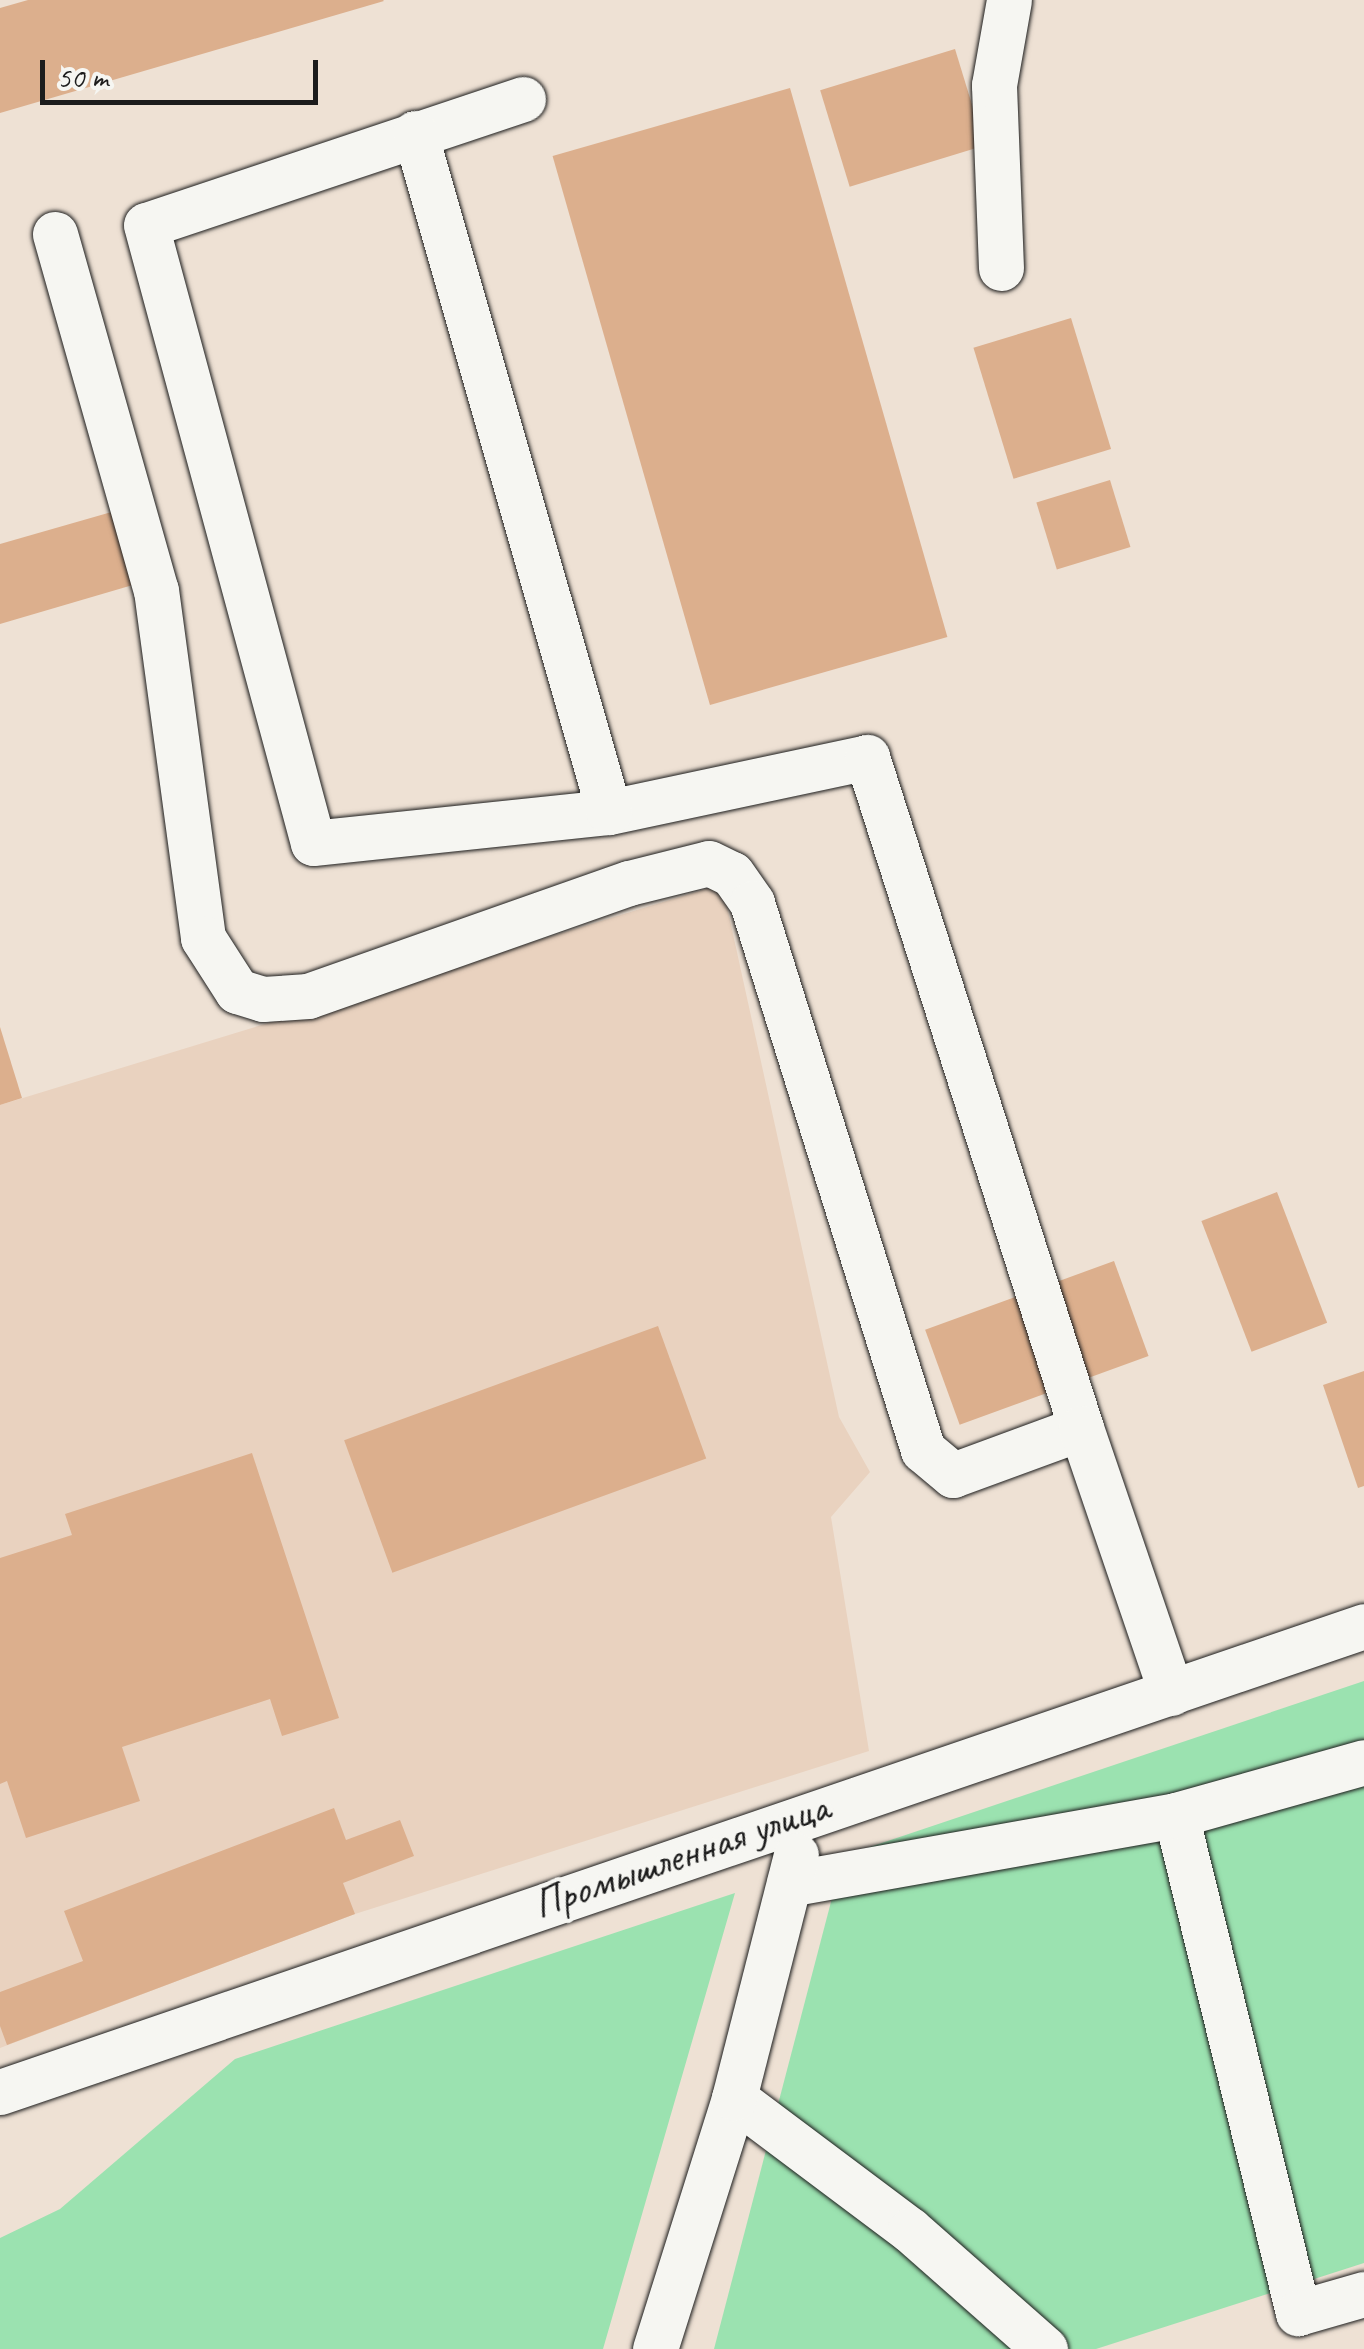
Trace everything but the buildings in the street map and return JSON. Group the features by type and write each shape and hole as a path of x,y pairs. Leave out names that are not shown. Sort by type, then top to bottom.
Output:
{"street":[{"path":"1001,268 994,85 1009,0"},
{"path":"524,99 146,224 313,843 608,812 867,757 1171,1693"},
{"path":"416,133 608,812"},
{"path":"55,234 156,590 203,938 237,991 263,999 308,996 628,883 709,863 732,874 752,903 923,1450 953,1475 1082,1428"},
{"name":"Промышленная улица","path":"0,2092 1364,1626"},
{"path":"788,1884 1176,1814 1364,1762"},
{"path":"655,2349 734,2098 806,1814"},
{"path":"1176,1814 1298,2313 1364,2294"},
{"path":"734,2098 910,2230 1045,2349"}],"shaded area":[{"path":"722,884 839,1417 870,1472 831,1517 869,1751 355,1914 0,2048 0,1105"}],"green space":[{"path":"1364,1681 1364,2263 1096,2349 714,2349 843,1856"},
{"path":"735,1893 603,2349 0,2349 0,2238 60,2209 235,2059"}]}
